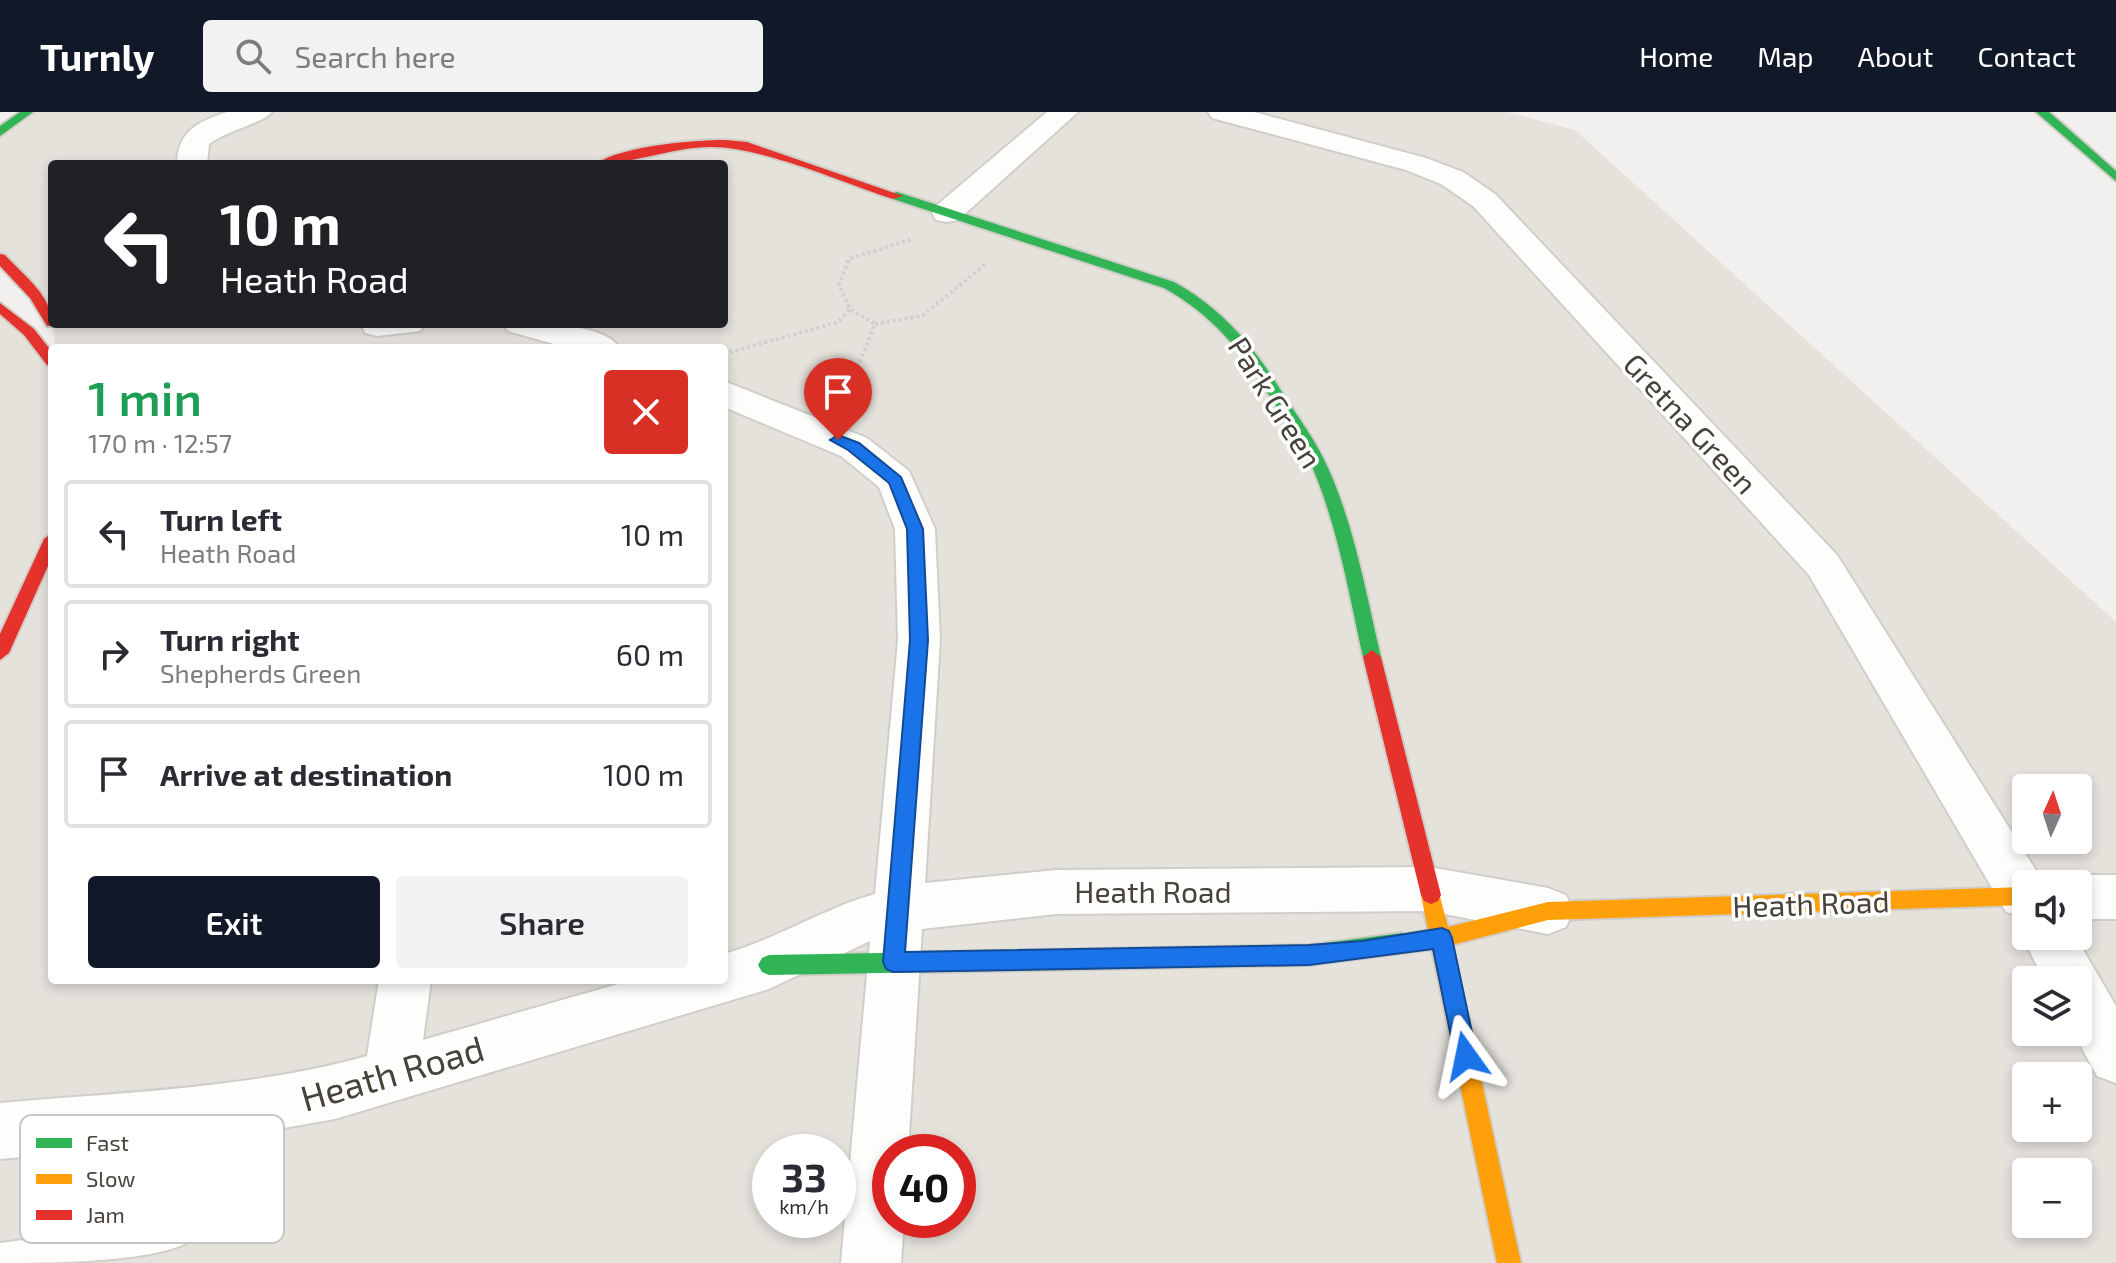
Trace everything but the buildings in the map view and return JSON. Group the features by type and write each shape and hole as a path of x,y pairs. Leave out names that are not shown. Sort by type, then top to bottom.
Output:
{"main road":[{"path":"0,132 27,112"},
{"path":"2042,112 2116,177"},
{"name":"Park Green","path":"616,160 674,143 713,140 743,145 1169,285 1190,295 1225,322 1252,354 1320,467 1334,510 1442,938 1509,1263"},
{"path":"0,258 36,296 48,317"},
{"path":"0,307 29,332 48,357"},
{"path":"0,653 48,548"},
{"name":"Heath Road","path":"895,936 1309,955 1442,938 1548,911 2012,907"}],"street":[{"path":"192,160 192,145 204,132 258,112"},
{"path":"947,213 1064,112"},
{"name":"Gretna Green","path":"1222,112 1416,164 1452,178 1484,200 1823,565 2012,876"},
{"path":"543,328 591,344"},
{"path":"728,395 854,447 895,480 915,529 919,640 871,1263"},
{"name":"Heath Road","path":"746,972 856,922 895,936 969,899 1056,892 1429,889 1548,911"},
{"path":"2092,897 2116,897"},
{"path":"391,1073 404,984"},
{"name":"Heath Road","path":"184,1115 335,1092 391,1073 703,984"},
{"path":"2092,1015 2116,1057"}],"lane":[{"path":"0,1262 142,1243"}],"path":[{"path":"979,223 883,246 849,259 839,285 850,309 875,324 922,316 1019,236"},
{"path":"728,353 838,322 850,309"},
{"path":"822,434 837,417 875,324"}],"shaded area":[{"path":"27,112 1507,112 1575,130 2116,622 2116,1263 0,1263 0,307 48,358 48,984 728,984 728,344 55,344 53,328 728,328 728,160 48,160 48,318 0,258 0,132"}],"traffic: fast":[{"path":"0,132 27,112"},
{"path":"2042,112 2116,177"},
{"path":"897,196 1169,285 1190,296 1225,325 1253,359 1321,469 1344,538 1372,657"},
{"path":"769,965 1309,955 1402,943"}],"traffic: slow":[{"path":"1431,895 1509,1263"},
{"path":"1402,943 1442,938 1548,911 2012,896"}],"traffic: jam":[{"path":"616,160 671,147 706,143 743,145 897,196"},
{"path":"0,258 36,296 48,316"},
{"path":"0,307 29,332 48,357"},
{"path":"0,653 48,548"},
{"path":"1372,657 1431,895"}],"route":[{"path":"838,440 854,447 895,480 915,529 919,640 893,962 1309,955 1442,938 1466,1056"}]}
